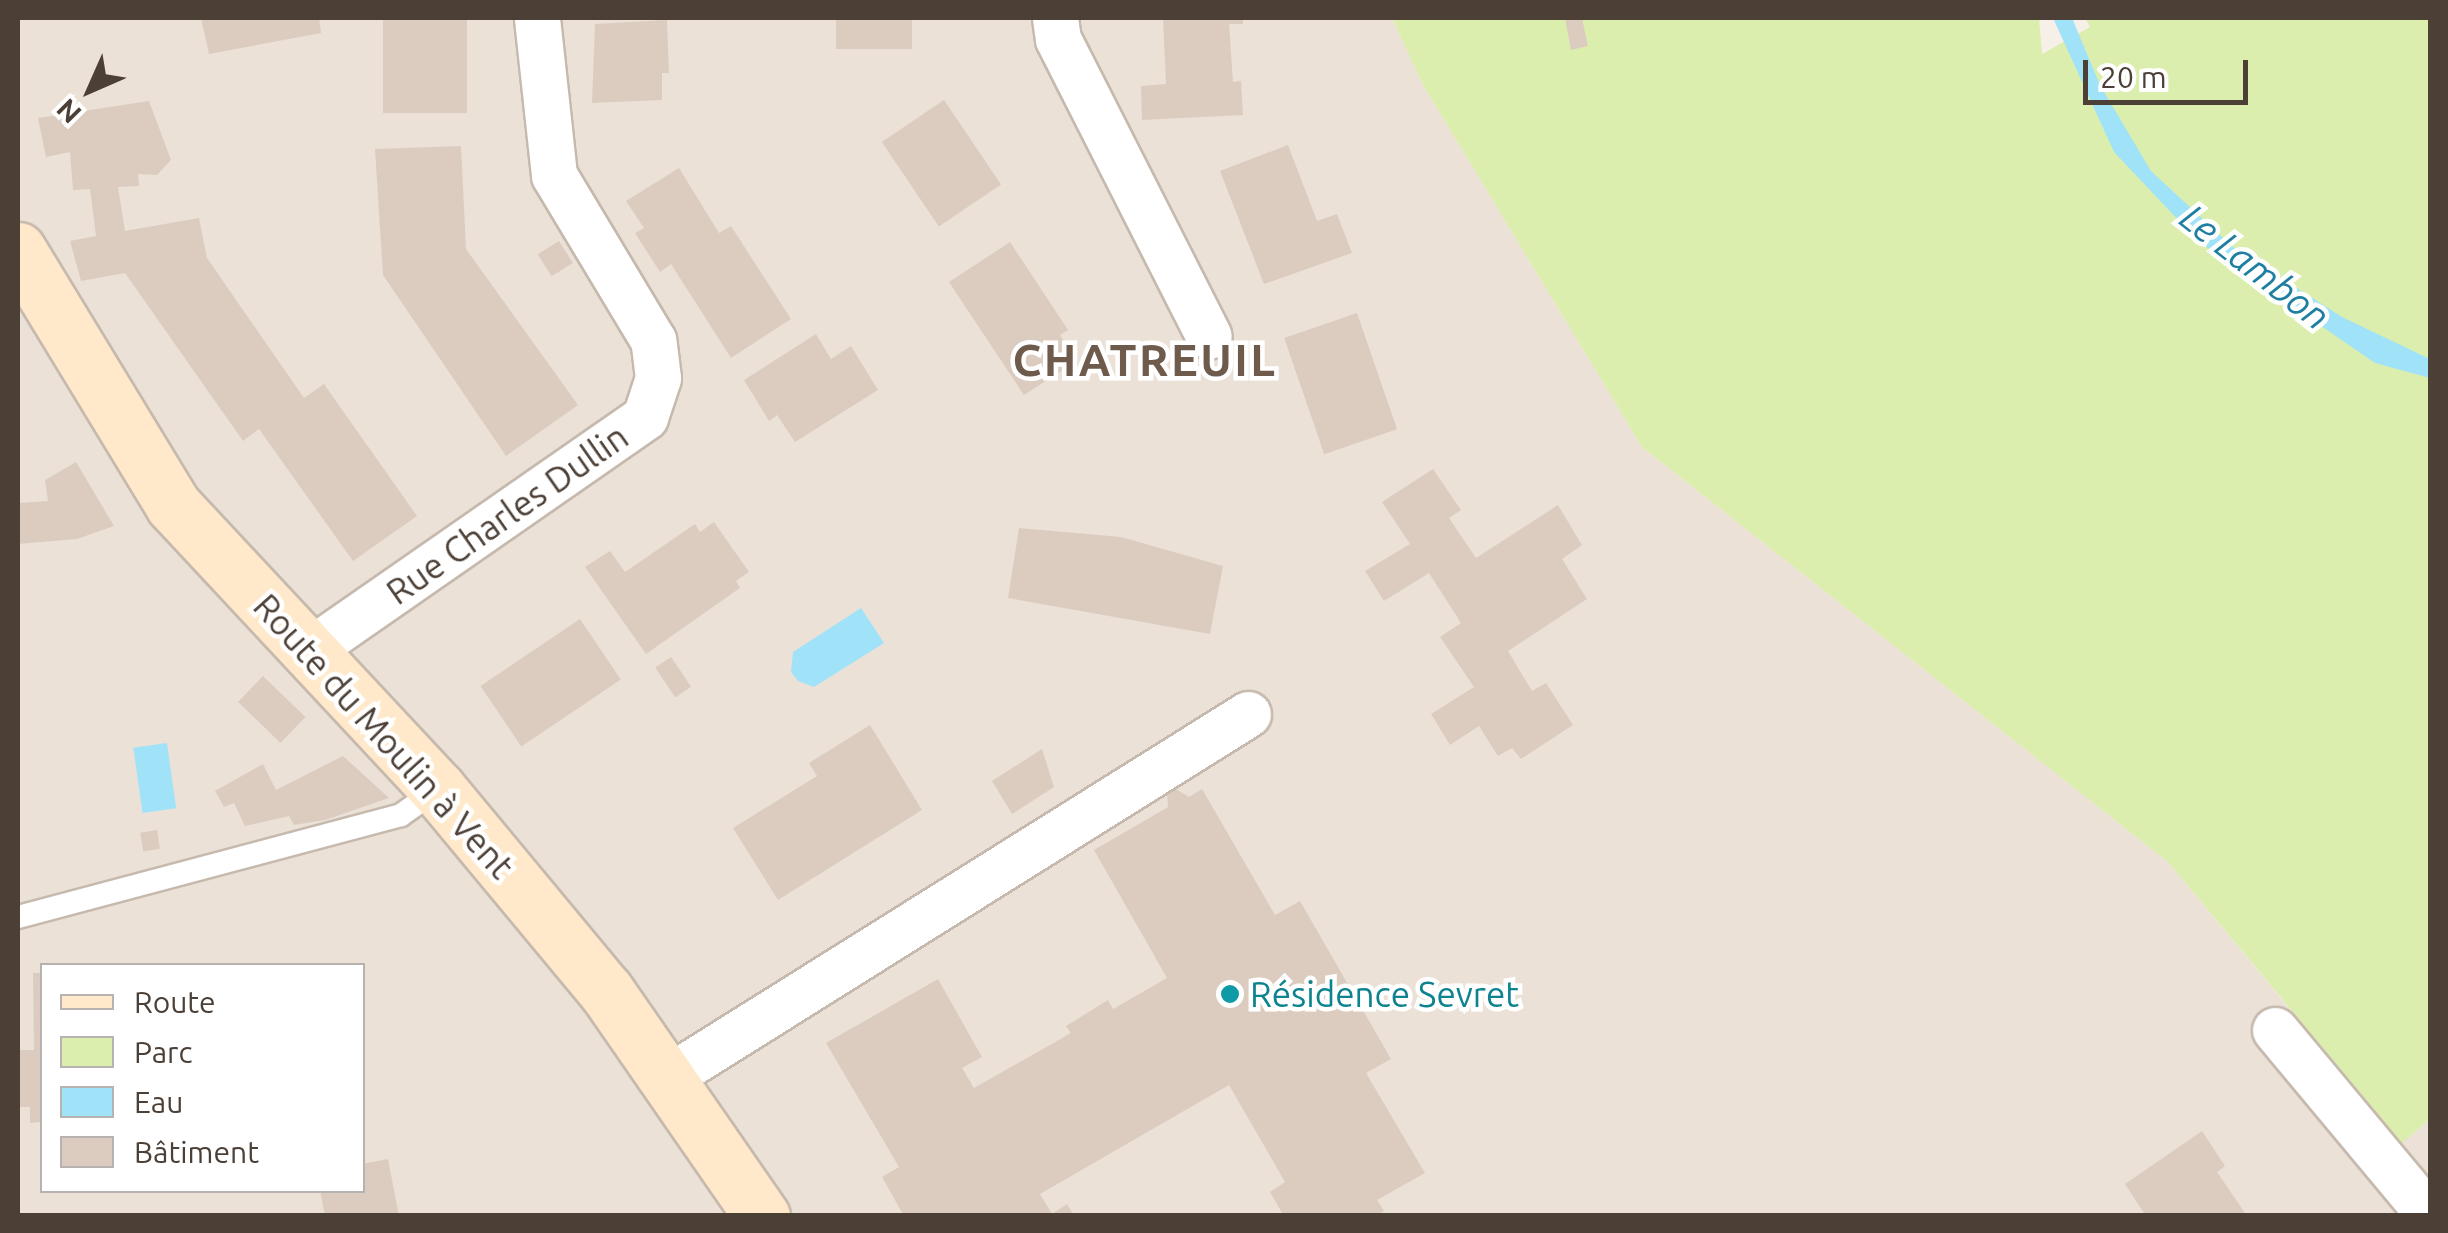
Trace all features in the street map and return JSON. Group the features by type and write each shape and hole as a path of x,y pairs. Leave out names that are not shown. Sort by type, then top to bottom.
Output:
{"street":[{"name":"Rue Charles Dullin","path":"310,650 646,417 658,378 653,340 554,175 537,18"},
{"path":"1056,18 1058,40 1209,336"},
{"name":"Route du Moulin à Vent","path":"18,250 172,505 438,789 670,1076 762,1216"},
{"path":"670,1076 1248,714"},
{"path":"2275,1030 2430,1216"}],"lane":[{"path":"18,916 402,816 438,789"}],"shaded area":[{"path":"18,18 1392,18 1423,85 1642,447 2168,862 2401,1143 2430,1119 2430,1215 18,1215"}],"green space":[{"path":"1392,18 2039,18 2042,54 2090,27 2085,18 2430,18 2430,1119 2402,1143 2168,862 1642,447 1423,85"}],"water":[{"name":"Le Lambon","path":"2053,18 2072,18 2100,85 2151,171 2233,247 2342,317 2430,359 2430,378 2375,363 2198,241 2114,152"},
{"path":"861,608 884,643 814,687 798,681 791,672 793,652"},
{"path":"167,743 176,808 143,813 133,748"}],"building":[{"path":"201,18 319,18 321,33 209,54"},
{"path":"383,18 467,18 467,113 383,113"},
{"path":"836,18 912,18 912,49 836,49"},
{"path":"1163,18 1243,18 1243,24 1229,24 1233,82 1241,81 1243,115 1142,120 1141,86 1166,84"},
{"path":"1565,18 1582,18 1588,46 1571,50"},
{"path":"667,20 669,73 662,73 662,100 592,103 595,24"},
{"path":"944,100 1001,185 939,227 882,142"},
{"path":"149,101 171,160 157,175 138,174 139,186 118,187 125,231 199,218 207,258 304,398 324,384 417,516 353,561 259,429 243,441 125,273 81,281 70,241 96,236 90,189 73,190 70,152 46,157 38,118"},
{"path":"1288,145 1317,221 1337,214 1352,253 1264,284 1220,171"},
{"path":"461,146 466,249 578,405 506,456 383,275 375,149"},
{"path":"679,168 719,233 731,226 791,319 731,358 671,264 660,272 635,233 644,228 626,201"},
{"path":"559,241 573,263 552,276 538,254"},
{"path":"1010,242 1068,330 1060,335 1077,361 1024,395 949,282"},
{"path":"1357,313 1397,429 1324,454 1284,338"},
{"path":"816,334 831,359 851,346 878,390 795,442 777,415 769,421 744,380"},
{"path":"76,462 114,526 77,539 18,544 18,503 48,501 45,480"},
{"path":"1433,469 1461,510 1449,518 1476,558 1558,505 1582,545 1562,559 1587,599 1508,651 1532,691 1546,683 1573,725 1521,759 1512,748 1498,756 1479,726 1450,745 1431,714 1474,687 1440,637 1461,623 1429,573 1384,601 1365,571 1410,544 1382,502"},
{"path":"714,522 749,572 736,581 740,588 646,654 585,567 610,551 625,572 695,524 700,532"},
{"path":"1019,528 1121,537 1223,566 1210,634 1008,598"},
{"path":"580,619 621,680 521,747 481,686"},
{"path":"671,657 691,687 675,697 655,668"},
{"path":"263,676 305,717 280,743 238,702"},
{"path":"870,725 922,810 778,900 733,828 817,776 809,763"},
{"path":"1042,749 1054,787 1012,814 992,781"},
{"path":"343,756 389,798 325,820 294,825 289,816 245,826 234,803 224,807 215,791 263,764 276,790"},
{"name":"Résidence Sevret","path":"1174,788 1189,797 1202,789 1275,915 1300,901 1391,1059 1366,1073 1425,1173 1377,1200 1384,1211 1376,1216 1284,1216 1270,1192 1285,1182 1229,1085 1040,1194 1052,1214 1067,1204 1074,1216 904,1216 882,1177 899,1167 826,1043 938,979 982,1057 962,1068 974,1088 1071,1033 1066,1026 1108,1000 1113,1009 1167,978 1094,850 1168,807 1167,792"},
{"path":"157,830 160,849 143,851 140,833"},
{"path":"33,973 40,973 40,1122 30,1123 30,1107 18,1107 18,1050 34,1050"},
{"path":"2202,1131 2225,1166 2217,1172 2247,1216 2146,1216 2125,1184"},
{"path":"388,1159 399,1216 325,1216 321,1193 365,1193 365,1163"}],"place":[{"name":"Résidence Sevret","path":"1230,994"}],"district":[{"name":"CHATREUIL","path":"1145,360"}]}
